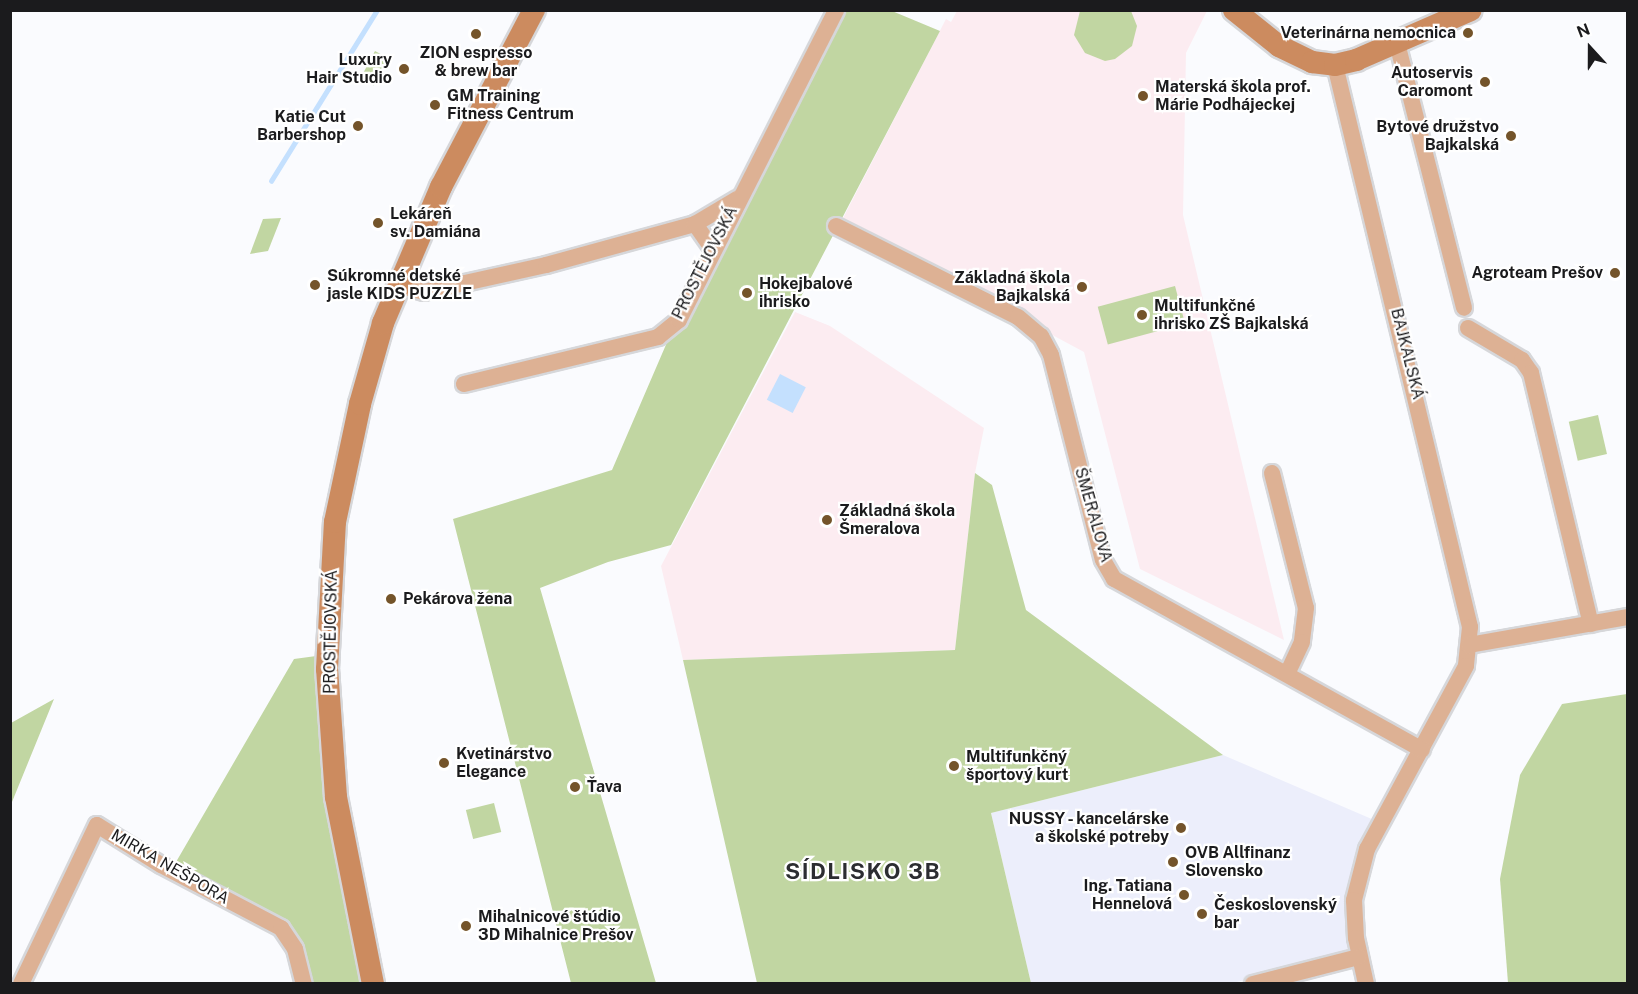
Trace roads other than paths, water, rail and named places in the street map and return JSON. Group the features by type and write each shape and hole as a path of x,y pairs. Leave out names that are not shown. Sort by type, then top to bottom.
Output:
{"street":[{"name":"PROSTĚJOVSKÁ","path":"373,984 336,797 327,669 335,522 367,375 398,285 441,187 534,10"},
{"name":"PROSTĚJOVSKÁ","path":"464,384 658,337 679,321 738,199 836,10"},
{"path":"1234,10 1279,46 1312,62 1335,65 1397,43 1471,10"},
{"path":"1397,43 1464,308"},
{"name":"BAJKALSKÁ","path":"1335,65 1465,595 1469,645 1466,666 1367,849 1354,900 1359,957 1366,984"},
{"name":"PROSTĚJOVSKÁ","path":"398,285 429,291 695,224 738,199"},
{"path":"695,224 713,250"},
{"name":"ŠMERALOVA","path":"836,226 1018,317 1041,336 1051,355 1103,560 1114,579 1422,750"},
{"path":"1468,328 1522,360 1531,373 1591,624"},
{"path":"1272,472 1306,608 1302,642 1287,674"},
{"path":"1469,645 1628,617"},
{"name":"MIRKA NEŠPORA","path":"21,984 97,825 161,865 281,928 296,949 304,984"},
{"path":"1253,984 1359,957"}],"water":[{"path":"780,374 806,387 793,413 767,400"}],"waterway":[{"path":"271,181 377,10"}],"place":[{"name":"Veterinárna nemocnica","path":"1468,33"},
{"name":"ZION espresso & brew bar","path":"476,34"},
{"name":"Luxury Hair Studio","path":"404,69"},
{"name":"Autoservis Caromont","path":"1485,82"},
{"name":"Materská škola prof. Márie Podhájeckej","path":"1143,96"},
{"name":"GM Training Fitness Centrum","path":"435,105"},
{"name":"Katie Cut Barbershop","path":"358,126"},
{"name":"Bytové družstvo Bajkalská","path":"1511,136"},
{"name":"Lekáreň sv. Damiána","path":"378,223"},
{"name":"Agroteam Prešov","path":"1615,273"},
{"name":"Súkromné detské jasle KIDS PUZZLE","path":"315,285"},
{"name":"Základná škola Bajkalská","path":"1082,287"},
{"name":"Hokejbalové ihrisko","path":"747,293"},
{"name":"Multifunkčné ihrisko ZŠ Bajkalská","path":"1142,315"},
{"name":"Základná škola Šmeralova","path":"827,520"},
{"name":"Pekárova žena","path":"391,599"},
{"name":"Kvetinárstvo Elegance","path":"444,763"},
{"name":"Multifunkčný športový kurt","path":"954,766"},
{"name":"Ťava","path":"575,787"},
{"name":"NUSSY - kancelárske a školské potreby","path":"1181,828"},
{"name":"OVB Allfinanz Slovensko","path":"1173,862"},
{"name":"Ing. Tatiana Hennelová","path":"1184,895"},
{"name":"Československý bar","path":"1202,914"},
{"name":"Mihalnicové štúdio 3D Mihalnice Prešov","path":"466,926"}],"district":[{"name":"SÍDLISKO 3B","path":"863,872"}]}
